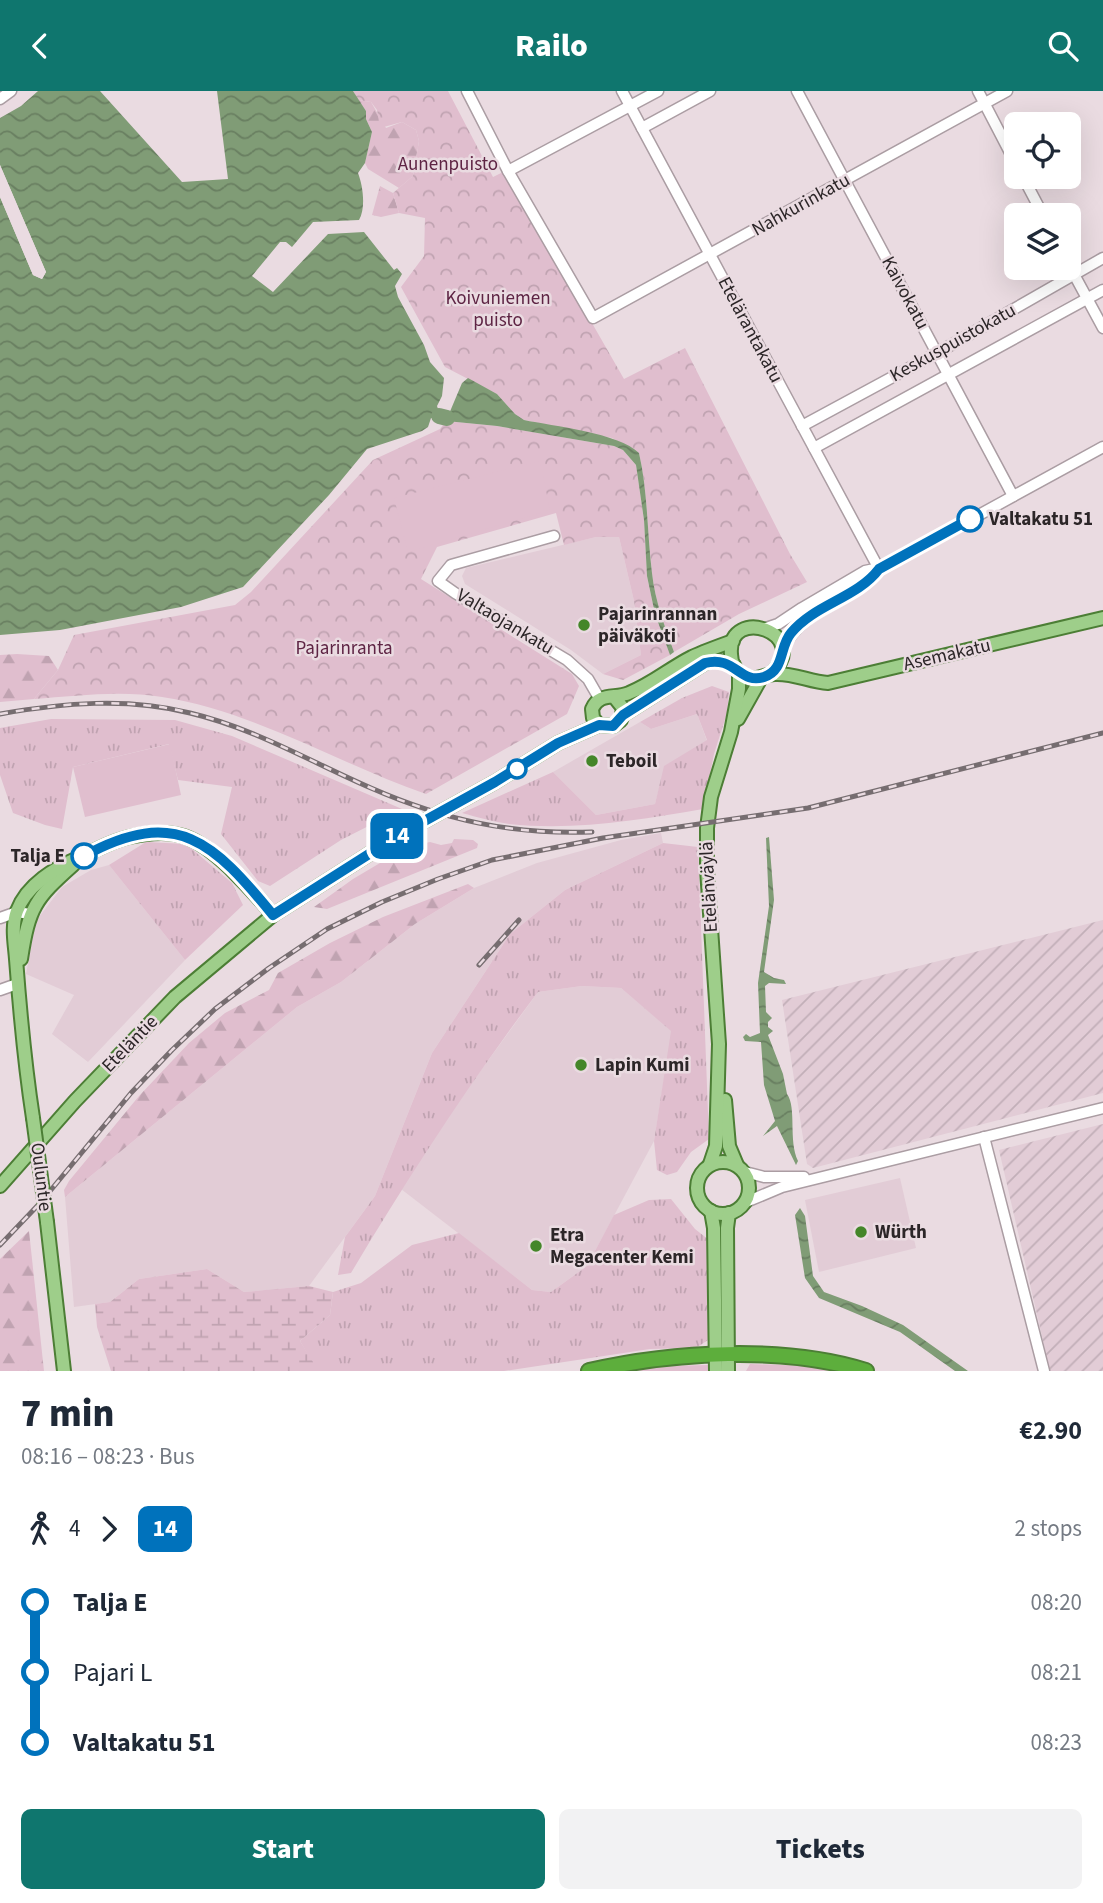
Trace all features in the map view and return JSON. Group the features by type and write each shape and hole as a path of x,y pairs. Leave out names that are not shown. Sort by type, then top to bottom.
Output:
{"highway":[{"path":"589,1371 669,1358 722,1355 814,1359 866,1371"}],"main road":[{"name":"Asemakatu","path":"766,676 791,674 828,683 1103,618"},
{"path":"736,669 730,649 733,641 743,630 758,627 766,628 777,637 791,674"},
{"path":"615,698 656,680 692,657 733,641"},
{"path":"568,738 599,725 613,726 623,715 705,663 716,660 753,678 766,676 782,655"},
{"name":"Etelänväylä","path":"710,1164 716,1146 719,1044 707,870 707,828 711,797 731,732 739,689 736,669"},
{"name":"Etelänväylä","path":"731,732 766,676"},
{"path":"568,738 596,703 607,696 620,702 623,715"},
{"path":"596,703 593,718 599,725"},
{"name":"Eteläntie","path":"0,1186 75,1101 175,997 273,915 399,835 568,738"},
{"path":"23,913 29,891 62,865 128,837 166,832 183,835 209,848 273,915"},
{"name":"Ouluntie","path":"23,913 14,933 18,984 64,1371"},
{"name":"Etelänväylä","path":"719,1044 729,1146 741,1168"},
{"path":"711,1211 729,1213 746,1202 749,1181 741,1168 723,1161 710,1164 699,1176 697,1187 699,1198 711,1211 722,1355 728,1371"},
{"path":"716,1371 722,1355 729,1213"}],"street":[{"path":"0,99 11,91"},
{"path":"467,91 508,171 658,91"},
{"name":"Etelärantakatu","path":"622,91 879,569"},
{"path":"642,128 710,91"},
{"name":"Kaivokatu","path":"797,91 1013,496"},
{"path":"978,91 1004,142"},
{"name":"Nahkurinkatu","path":"508,171 593,318 1007,91"},
{"name":"Keskuspuistokatu","path":"1081,266 1103,258"},
{"name":"Keskuspuistokatu","path":"802,426 937,353 1054,280"},
{"path":"1078,280 1103,328"},
{"name":"Keskuspuistokatu","path":"814,448 1103,290"},
{"path":"766,628 778,624 865,571 879,569 1103,447"},
{"name":"Valtaojankatu","path":"554,535 450,565 438,580 567,660 588,680 596,703"},
{"path":"782,655 792,632 810,615 870,581 879,569"},
{"path":"0,918 23,913"},
{"path":"0,990 18,984"},
{"path":"746,1202 782,1187 819,1177 1103,1108"},
{"path":"984,1137 1044,1371"},
{"path":"741,1168 764,1177 819,1177"}],"shaded area":[{"name":"Pajarinrannan päiväkoti","path":"596,537 619,537 634,601 641,655 603,674 571,650 465,584 462,576 466,568"},
{"path":"697,714 707,741 665,766 655,804 596,815 553,772 640,722 651,729"},
{"path":"661,833 663,843 565,890 510,934 432,1053 375,1196 309,1286 244,1292 207,1269 139,1279 110,1302 74,1307 65,1197 297,1007 341,982 415,924 474,888 537,863 621,840"},
{"path":"109,865 185,960 88,1062 52,1034 74,995 26,974 36,921 62,887 91,870"},
{"path":"1103,920 1103,1093 813,1168 807,1164 782,1000"},
{"path":"582,986 621,988 672,1031 654,1141 587,1266 551,1292 532,1290 401,1189 452,1110 538,992"},
{"path":"1103,1124 1103,1371 1050,1371 999,1150"},
{"path":"900,1178 916,1248 819,1272 805,1200"}],"green space":[{"name":"Koivuniemen puisto","path":"353,91 448,91 493,177 505,171 624,379 685,348 790,554 807,582 739,614 674,652 653,583 639,453 612,438 524,420 497,394 445,367 401,287 424,256 425,218 399,213 393,193 413,176 419,141 416,130 402,122 380,128 377,110 371,102 358,100"},
{"path":"358,100 371,102 386,128 402,122 416,130 419,141 413,176 399,188 368,169 365,163 372,132 366,119 366,111"},
{"path":"380,186 393,193 399,213 381,217 372,215"},
{"name":"Pajarinranta","path":"446,421 497,426 614,446 623,450 636,465 644,520 647,576 655,614 670,655 623,680 603,674 641,655 634,601 619,537 596,537 564,545 556,513 437,547 421,579 572,674 579,686 567,714 426,794 263,726 196,704 130,694 34,699 58,670 74,635 235,605 251,592 373,460 440,429"},
{"path":"540,461 550,510 408,552 394,498"},
{"path":"0,655 49,656 58,670 34,699 0,702"},
{"path":"712,686 729,692 727,713 714,754 703,809 631,820 558,826 509,824 462,813 553,772 596,815 655,804 664,766 707,740 697,714 651,729 640,722 682,698"},
{"path":"51,719 175,720 232,736 402,809 341,840 270,886 258,881 221,834 232,787 178,780 169,744 73,767 62,829 13,813 0,775 0,728"},
{"path":"170,744 181,795 85,817 73,767"},
{"path":"454,839 473,840 478,844 477,848 327,909 314,907 353,879 407,847 430,842 441,845 452,843"},
{"path":"146,842 186,844 232,883 243,905 185,960 109,865"},
{"path":"663,843 698,847 709,1139 691,1152 677,1172 667,1175 657,1170 654,1141 671,1031 621,988 582,986 538,992 441,1130 351,1273 338,1275 345,1237 375,1196 432,1053 510,934 565,890"},
{"path":"468,884 474,888 415,924 341,982 297,1007 65,1197 64,1190 69,1181 139,1096 189,1043 225,1013 269,990 278,973 330,943 383,917"},
{"path":"671,1199 695,1229 709,1240 711,1333 708,1340 696,1348 650,1349 504,1371 312,1371 312,1362 300,1341 330,1315 333,1292 361,1283 412,1245 459,1233 532,1290 551,1292 587,1266 614,1215 649,1200"},
{"path":"29,1231 44,1371 0,1371 0,1259"},
{"path":"207,1269 244,1292 309,1286 333,1292 330,1315 300,1341 313,1362 312,1371 111,1371 97,1327 95,1304 110,1302 139,1279"},
{"path":"750,1364 818,1366 845,1371 746,1371"},
{"path":"709,1365 711,1371 616,1371 661,1366"}],"water":[{"path":"38,91 100,91 182,182 228,179 217,91 353,91 366,111 366,119 372,132 365,163 358,173 363,197 359,220 313,222 292,247 286,242 280,242 252,276 273,292 328,234 364,232 394,270 397,268 402,274 395,286 398,297 424,345 430,362 444,378 442,396 437,406 439,418 431,418 428,427 422,431 367,449 329,495 243,587 181,607 60,630 0,635 0,197 33,275 42,279 46,272 0,165 0,118 21,106"},
{"path":"468,378 497,394 524,420 601,435 630,446 639,453 653,583 674,652 670,655 655,614 647,576 644,520 636,465 623,450 614,446 497,426 446,421 462,383"},
{"path":"769,837 774,900 764,972 784,980 786,984 769,983 765,986 766,1012 772,1018 768,1027 773,1031 768,1035 792,1107 793,1144 798,1161 796,1165 777,1126 763,1136 775,1121 764,1085 761,1042 745,1041 743,1037 746,1034 750,1037 760,1033 758,983 769,906 766,838"},
{"path":"800,1208 805,1216 813,1276 824,1292 903,1325 968,1371 955,1371 900,1332 819,1298 805,1278 795,1215"}],"pier":[{"path":"0,165 46,272 42,279 33,275 0,197 0,194 3,196 36,273 41,276 42,272 0,174"}],"waterway":[{"path":"439,416 447,418"}],"railway":[{"path":"0,714 95,703 166,708 237,727 371,788 452,817 506,828 592,832"},
{"path":"0,1245 41,1202 131,1093 215,1009 327,929 382,902 492,860 603,838 808,808 1103,733"},
{"path":"479,965 519,920"}],"bus line":[{"name":"14","path":"84,856 128,837 166,832 183,835 209,848 273,915 399,835 495,782 558,743 599,725 608,727 617,724 623,715 705,663 716,660 734,666 745,676 766,677 777,668 782,650 792,632 810,615 870,581 879,569 970,519"}],"place":[{"name":"Valtakatu 51","path":"970,519"},
{"name":"Pajarinrannan päiväkoti","path":"584,625"},
{"name":"Teboil","path":"592,761"},
{"name":"Talja E","path":"84,856"},
{"name":"Lapin Kumi","path":"581,1065"},
{"name":"Würth","path":"861,1232"},
{"name":"Etra Megacenter Kemi","path":"536,1246"}],"park label":[{"name":"Aunenpuisto","path":"448,164"}]}
